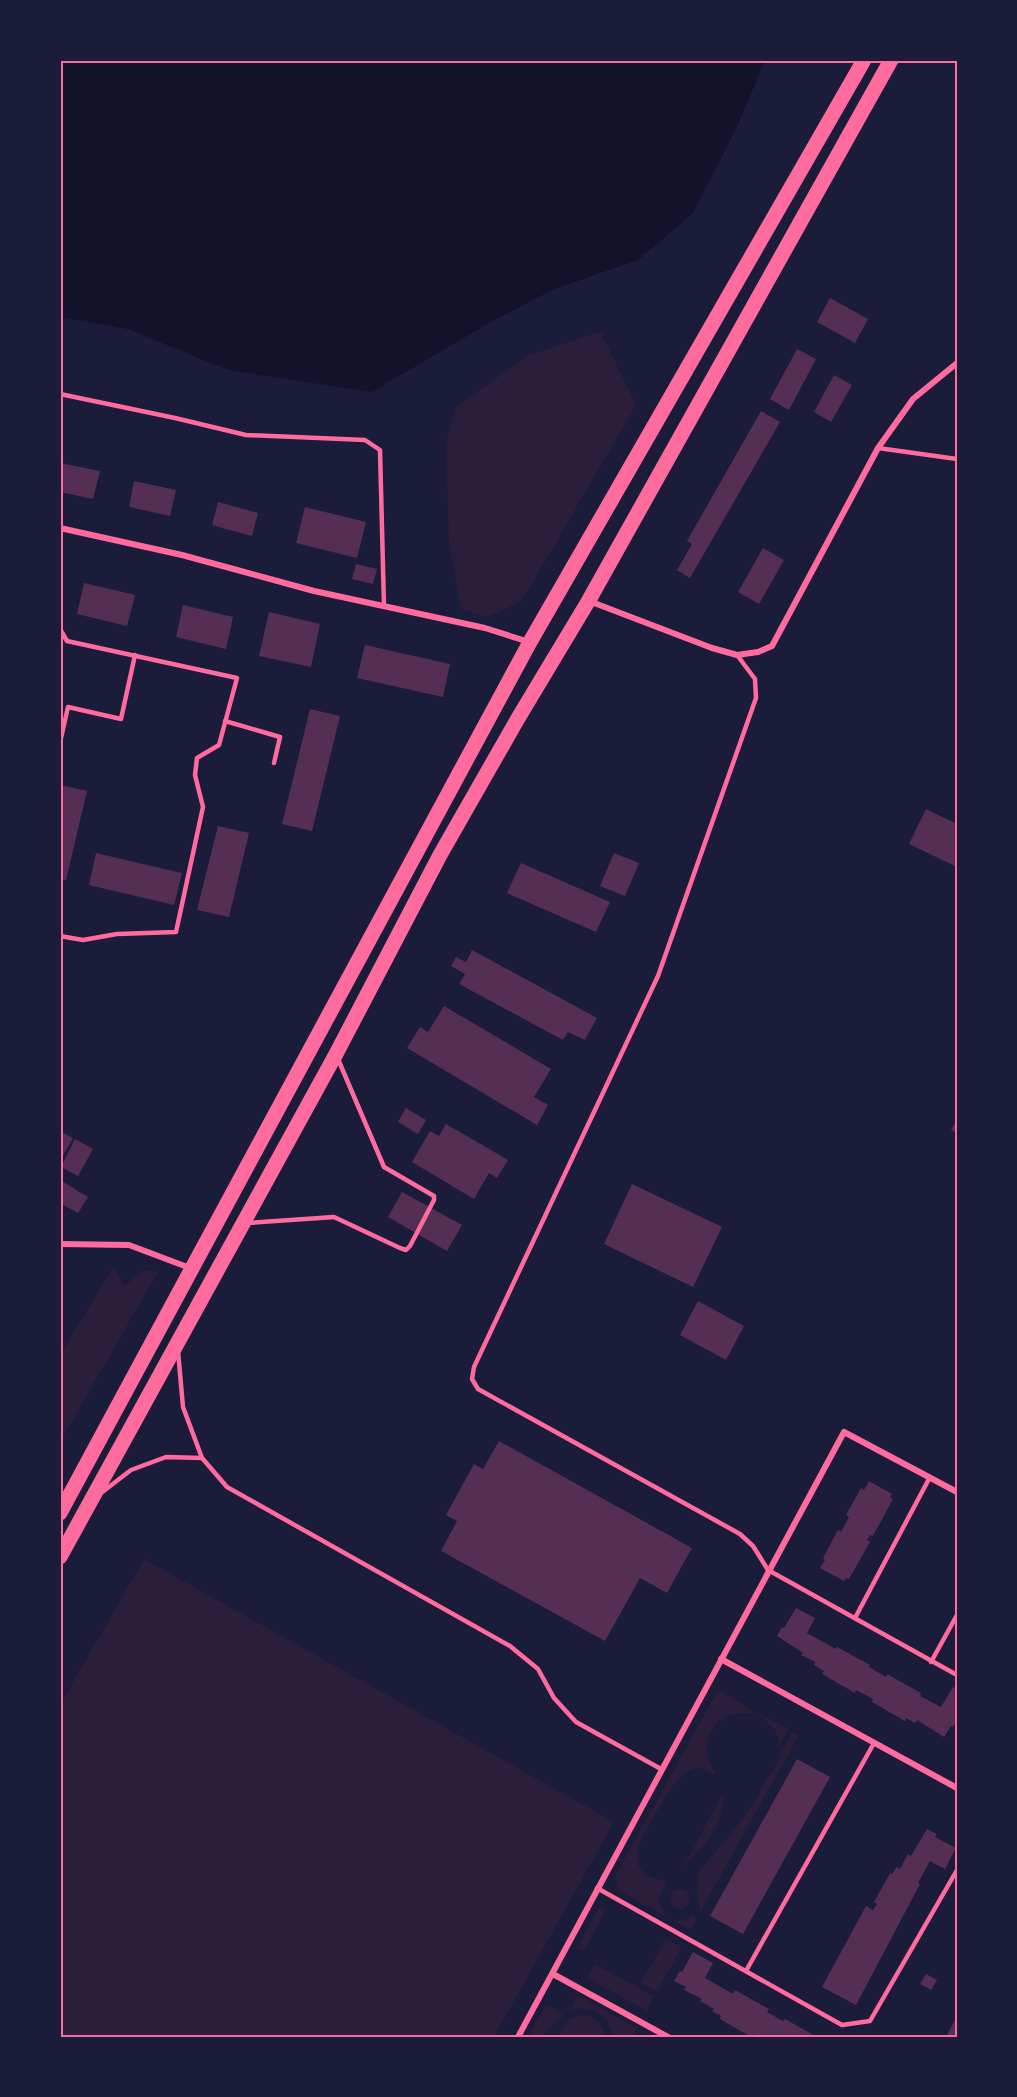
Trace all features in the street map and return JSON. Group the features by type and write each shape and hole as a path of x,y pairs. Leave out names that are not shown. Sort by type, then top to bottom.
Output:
{"main road":[{"path":"60,1513 530,642 864,60"},
{"path":"60,1557 336,1054 440,855 589,600 891,60"}],"street":[{"path":"589,600 712,648 737,655 758,652 772,646 878,448 913,399 957,363"},
{"path":"60,528 182,555 314,591 485,628 530,642"},
{"path":"60,1244 129,1245 193,1269"},
{"path":"518,2037 844,1432 957,1492"},
{"path":"721,1659 957,1788"},
{"path":"553,1974 668,2037"}],"lane":[{"path":"60,394 246,435 365,440 380,450 384,606"},
{"path":"878,448 957,459"},
{"path":"60,629 67,641 237,678 219,745 197,758 195,775 203,807 176,932 117,934 83,940 60,936"},
{"path":"61,738 68,707 121,719 135,655"},
{"path":"737,655 755,679 756,698 658,976 474,1367 472,1379 478,1389 740,1533 753,1546 768,1570 957,1675"},
{"path":"225,721 280,737 274,764"},
{"path":"242,1224 334,1217 400,1248 406,1250 410,1246 434,1196 384,1167 336,1054"},
{"path":"178,1341 183,1407 202,1458 227,1487 510,1646 538,1669 554,1698 576,1722 661,1769"},
{"path":"90,1501 131,1470 166,1457 202,1458"},
{"path":"855,1618 930,1478"},
{"path":"931,1662 957,1615"},
{"path":"746,1971 874,1743"},
{"path":"597,1887 842,2025 870,2021 957,1870"}],"shaded area":[{"path":"60,60 765,60 737,127 693,213 638,260 554,289 489,323 372,392 228,370 128,329 60,317"},
{"path":"601,332 636,405 522,601 488,617 461,609 449,544 446,443 456,407 529,355"},
{"path":"113,1267 125,1286 143,1270 158,1272 60,1442 60,1355"},
{"path":"144,1559 614,1822 494,2037 60,2037 60,1705"},
{"path":"718,1690 750,1708 753,1714 740,1713 729,1716 712,1730 707,1751 716,1774 700,1768 684,1773 657,1811 637,1852 638,1864 644,1873 654,1879 666,1880 667,1884 659,1900 667,1917 619,1891 615,1876"},
{"path":"758,1713 789,1729 780,1746 776,1731"},
{"path":"793,1732 799,1735 700,1913 697,1891 700,1869 734,1830 757,1798"},
{"path":"723,1793 721,1815 717,1825 706,1843 683,1867"},
{"path":"676,1889 684,1889 690,1895 690,1903 684,1909 676,1909 670,1903 670,1895"},
{"path":"607,1908 584,1951 577,1948 598,1909"},
{"path":"694,1914 696,1920 691,1930 672,1920 684,1920"},
{"path":"666,1939 682,1947 657,1992 641,1983"},
{"path":"595,1964 654,1996 647,2011 587,1978"},
{"path":"577,1995 637,2028 632,2037 615,2035 606,2020 594,2011 570,2010"},
{"path":"546,2004 563,2014 542,2037 528,2037"},
{"path":"581,2015 598,2021 605,2037 557,2037 568,2020"}],"building":[{"path":"830,298 868,319 855,343 817,322"},
{"path":"797,349 816,359 789,410 770,399"},
{"path":"834,375 852,385 831,422 814,412"},
{"path":"761,411 780,422 690,578 677,570 692,544 687,541"},
{"path":"60,463 100,471 93,499 60,492"},
{"path":"134,481 176,490 170,516 129,507"},
{"path":"218,502 258,513 252,536 212,525"},
{"path":"305,507 366,522 357,558 296,543"},
{"path":"763,548 784,560 759,604 738,592"},
{"path":"356,564 377,569 373,584 352,579"},
{"path":"84,583 135,595 127,626 77,614"},
{"path":"183,605 233,617 226,649 176,637"},
{"path":"269,612 320,624 311,667 259,656"},
{"path":"365,645 450,664 443,697 357,678"},
{"path":"310,709 340,716 312,831 282,824"},
{"path":"60,785 87,791 66,880 60,879"},
{"path":"926,809 957,824 957,867 909,844"},
{"path":"218,826 249,833 229,917 197,910"},
{"path":"96,853 182,873 174,905 89,885"},
{"path":"614,853 639,863 625,896 600,886"},
{"path":"521,863 610,902 596,932 507,893"},
{"path":"472,950 597,1018 585,1040 568,1032 563,1040 459,984 465,974 451,966 456,957 466,962"},
{"path":"444,1006 551,1069 534,1097 548,1105 537,1125 407,1048 420,1027 428,1032"},
{"path":"406,1108 426,1120 418,1134 398,1122"},
{"path":"957,1119 957,1133 951,1130"},
{"path":"446,1124 508,1160 497,1178 489,1173 474,1199 412,1162 430,1131 439,1136"},
{"path":"60,1131 73,1138 60,1161"},
{"path":"75,1139 93,1149 78,1176 61,1167"},
{"path":"60,1180 88,1197 78,1213 60,1203"},
{"path":"632,1184 722,1227 693,1287 604,1244"},
{"path":"402,1192 462,1225 447,1251 388,1217"},
{"path":"698,1301 744,1326 726,1360 680,1335"},
{"path":"499,1441 692,1548 667,1593 640,1578 605,1641 441,1551 457,1521 446,1515 474,1464 483,1469"},
{"path":"869,1481 892,1494 890,1497 893,1499 873,1536 870,1535 867,1540 870,1542 849,1579 846,1578 844,1581 820,1568 838,1530 841,1532 849,1517 846,1515 861,1488 864,1490"},
{"path":"796,1608 815,1618 807,1633 870,1665 869,1667 886,1677 887,1674 941,1707 953,1687 957,1689 957,1720 953,1727 951,1726 944,1737 917,1720 915,1723 906,1718 905,1721 872,1702 873,1699 856,1690 855,1693 822,1674 824,1671 814,1665 815,1662 801,1655 803,1653 777,1636"},
{"path":"797,1759 830,1777 743,1934 710,1916"},
{"path":"927,1829 937,1834 935,1837 956,1848 945,1869 930,1861 856,2005 822,1987 866,1906 873,1910 877,1904 874,1902 890,1873 892,1874 897,1867 900,1869 908,1854 911,1856"},
{"path":"693,1952 713,1963 705,1978 733,1994 735,1990 769,2009 767,2012 817,2037 760,2037 754,2034 751,2037 720,2019 721,2016 712,2011 714,2009 700,2001 702,1999 684,1990 686,1987 674,1981"},
{"path":"926,1974 937,1980 931,1990 920,1984"},
{"path":"957,2016 957,2037 946,2037"}]}
